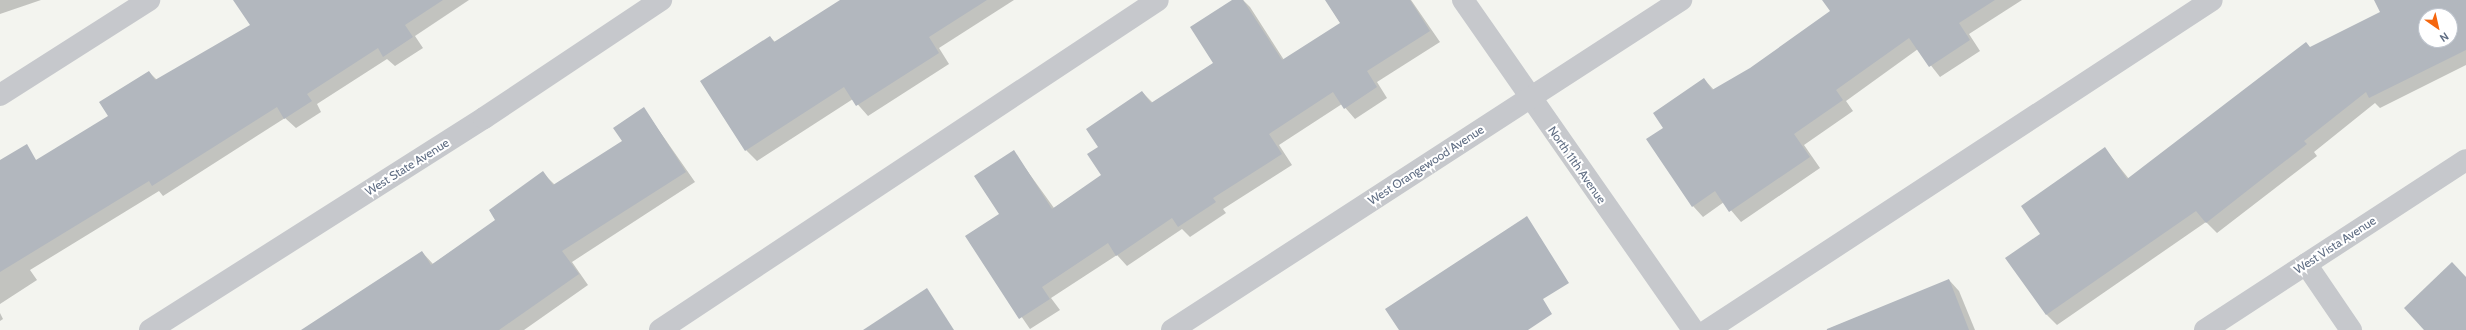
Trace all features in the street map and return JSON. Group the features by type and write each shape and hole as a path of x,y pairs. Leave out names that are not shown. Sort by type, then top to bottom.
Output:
{"street":[{"path":"0,95 149,0"},
{"name":"West State Avenue","path":"150,330 484,118 661,0"},
{"path":"660,330 1158,0"},
{"name":"North 11th Avenue","path":"1462,0 1693,330"},
{"name":"West Orangewood Avenue","path":"1172,330 1681,0"},
{"path":"1708,330 2212,0"},
{"name":"West Vista Avenue","path":"2205,330 2466,160"},
{"path":"2306,264 2351,330"}],"building":[{"path":"233,0 443,0 405,25 413,37 383,57 378,48 307,94 312,101 284,119 277,107 152,186 149,181 0,272 0,160 27,144 36,160 108,116 99,102 149,71 155,80 250,25"},
{"path":"840,0 987,0 929,37 939,53 856,106 844,87 745,151 700,81 770,36 774,42"},
{"path":"1232,0 1243,0 1282,60 1340,23 1325,0 1410,0 1430,31 1367,71 1377,87 1344,109 1333,92 1269,134 1282,154 1213,198 1216,202 1178,227 1172,218 1116,256 1108,243 1042,287 1050,299 1019,319 965,236 999,214 974,176 1014,150 1052,209 1101,175 1087,154 1098,147 1086,129 1142,91 1151,103 1213,63 1190,27"},
{"path":"1822,0 1995,0 1959,23 1970,40 1929,67 1909,38 1836,90 1843,100 1794,134 1810,157 1729,212 1715,191 1692,207 1646,139 1663,128 1653,113 1704,78 1712,90 1750,68 1830,11"},
{"path":"2374,0 2466,0 2466,50 2369,98 2366,92 2304,141 2307,144 2206,223 2196,211 2046,315 2005,258 2040,234 2021,206 2105,147 2127,179 2306,42 2310,47 2380,12"},
{"path":"644,107 686,172 562,251 579,274 499,330 301,330 422,251 431,265 495,220 489,210 543,171 553,185 622,141 613,128"},
{"path":"1527,216 1569,283 1543,299 1552,314 1528,330 1399,330 1385,309"},
{"path":"2452,262 2466,277 2466,330 2424,330 2404,308"},
{"path":"1949,279 1969,330 1827,330 1827,329"},
{"path":"927,288 954,330 863,330"}]}
